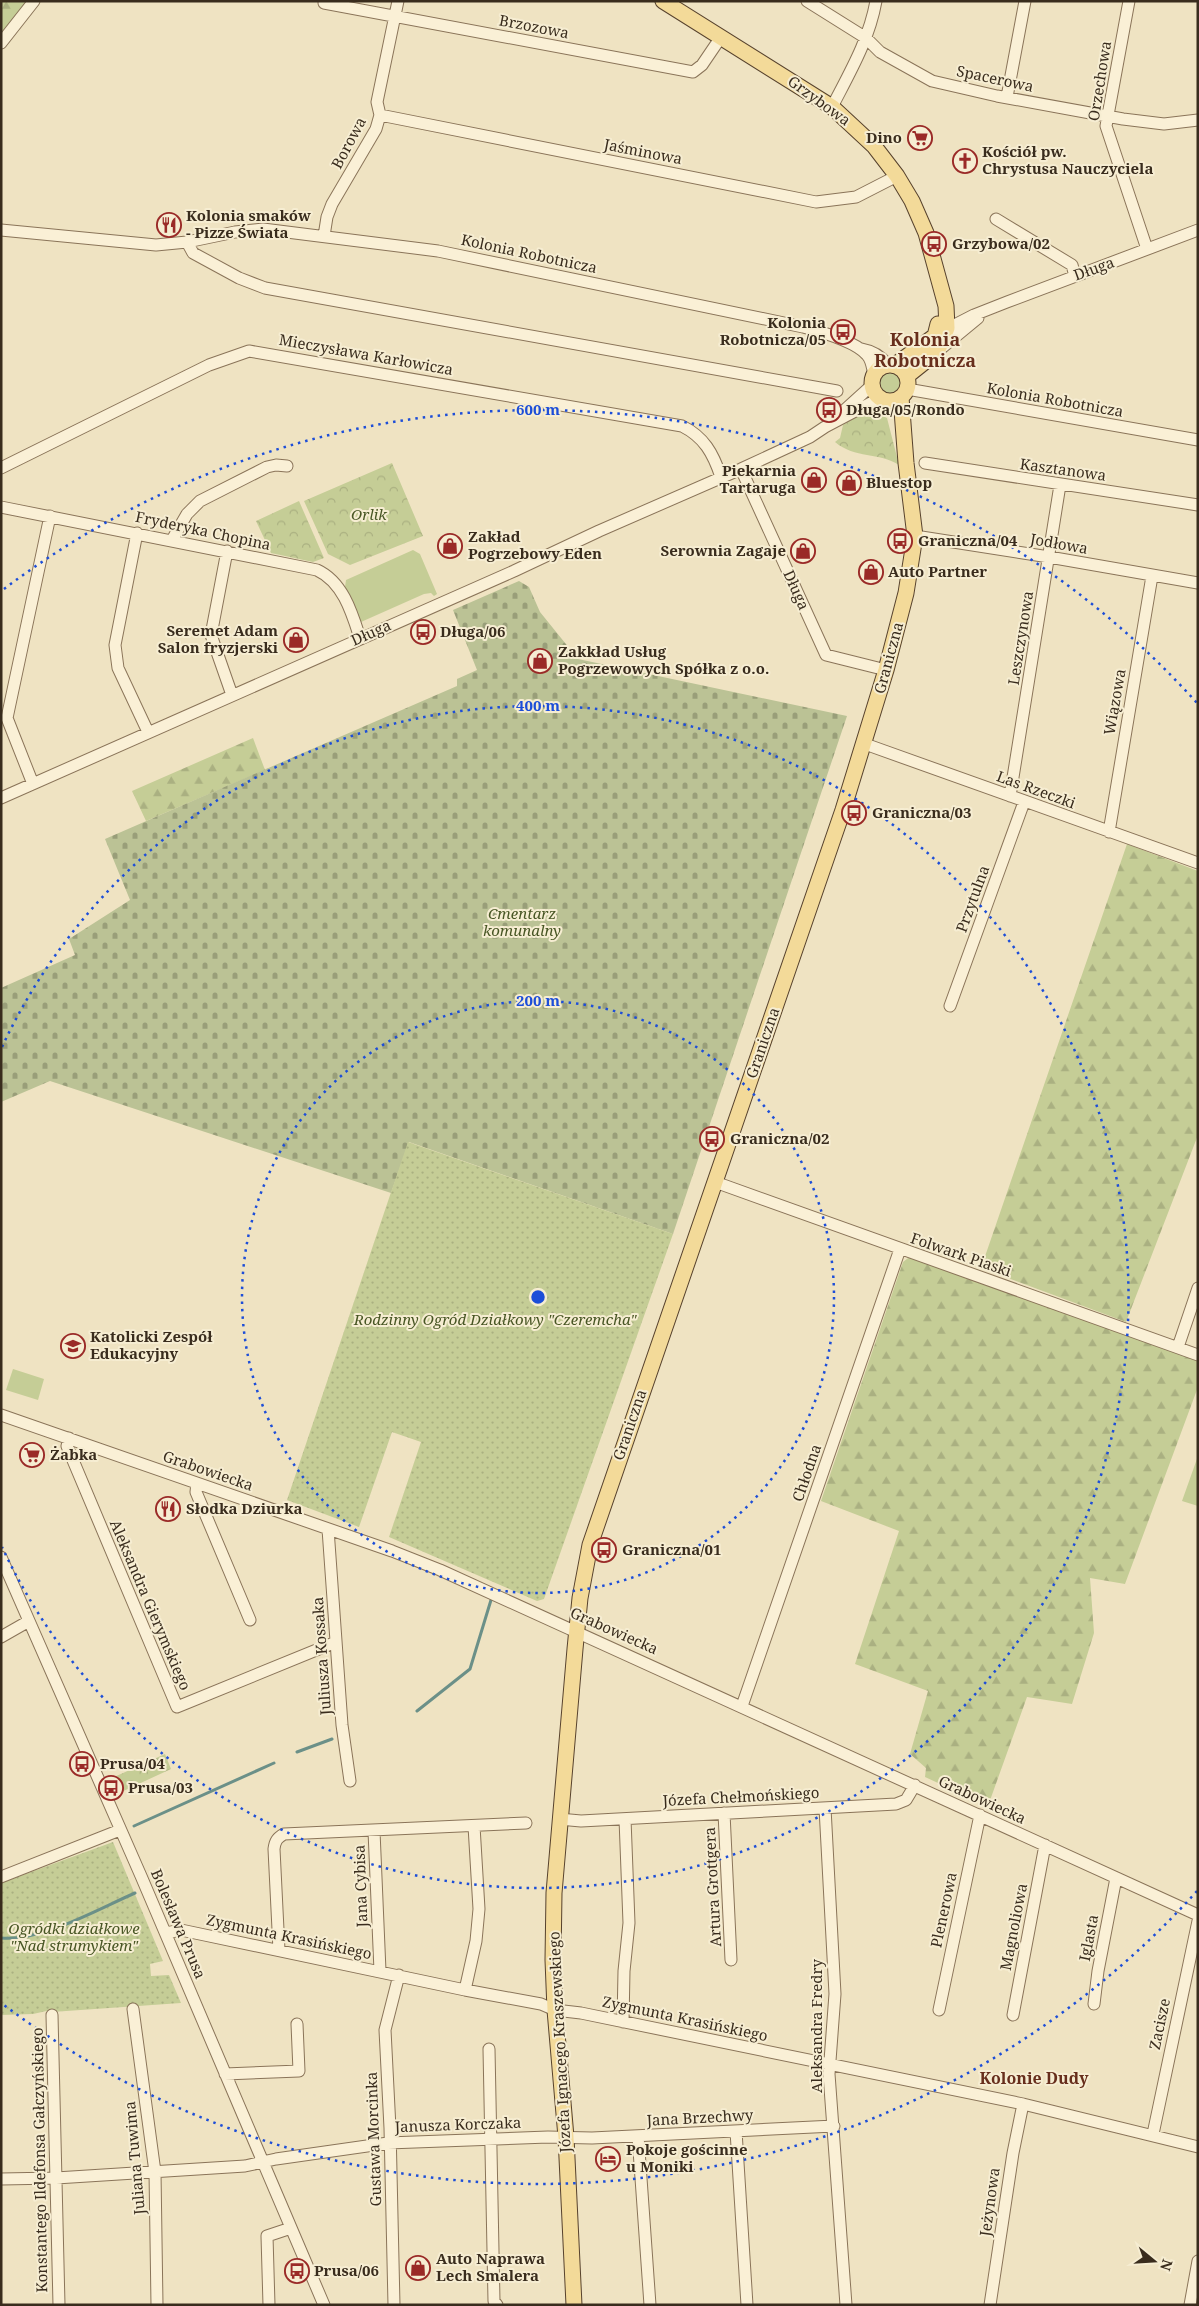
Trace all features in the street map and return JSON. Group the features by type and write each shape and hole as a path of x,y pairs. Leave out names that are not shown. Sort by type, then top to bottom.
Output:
{"main road":[{"name":"Grzybowa","path":"663,1 832,107 874,146 897,176 912,201 930,245 946,306 936,352"},
{"name":"Grzybowa","path":"930,245 938,322 941,332"},
{"name":"Długa","path":"936,352 890,389 879,368 891,365 941,332"},
{"path":"890,389 903,369 891,365"},
{"name":"Graniczna","path":"577,1630 590,1545 865,744 906,593 916,536 904,449 890,389"},
{"name":"Józefa Ignacego Kraszewskiego","path":"574,2305 566,2137 555,2010 553,1960 554,1893 559,1819 577,1630"}],"street":[{"path":"1,43 34,1"},
{"name":"Borowa","path":"324,236 327,217 332,204 376,129 380,114 377,102 398,1"},
{"name":"Spacerowa","path":"807,1 866,38 880,52 932,81 972,91 1107,116 1164,124 1198,120"},
{"path":"832,107 860,55 876,1"},
{"path":"1007,97 1024,1"},
{"name":"Orzechowa","path":"1129,1 1107,116 1108,131 1147,249"},
{"name":"Brzozowa","path":"324,3 693,72 702,65 721,37"},
{"name":"Jaśminowa","path":"380,114 816,202 856,198 897,176"},
{"path":"996,219 1072,265 1074,276"},
{"name":"Kolonia Robotnicza","path":"1,230 140,245 166,245 254,229 438,251 825,333 859,349 876,354 891,365"},
{"name":"Długa","path":"941,332 969,317 1198,230"},
{"path":"187,242 193,253 239,278 265,288 837,391"},
{"path":"946,306 956,314 969,317"},
{"name":"Długa","path":"936,352 990,309"},
{"path":"859,349 867,355 890,389"},
{"name":"Mieczysława Karłowicza","path":"1,468 209,365 249,351 682,426 696,433 705,443 721,477"},
{"name":"Kolonia Robotnicza","path":"890,389 1198,440"},
{"name":"Długa","path":"1,798 360,638 514,572 741,469 810,437 890,389"},
{"name":"Kasztanowa","path":"925,463 1198,505"},
{"path":"172,540 187,514 200,501 266,466 287,466"},
{"name":"Długa","path":"741,469 826,655 886,670"},
{"name":"Leszczynowa","path":"1010,796 1060,485"},
{"name":"Fryderyka Chopina","path":"1,507 317,570 327,575 341,591 360,638"},
{"path":"33,784 8,718 50,516"},
{"path":"136,533 115,645 115,657 118,668 148,732"},
{"name":"Jodłowa","path":"916,536 1198,583"},
{"path":"227,551 211,635 232,695"},
{"name":"Wiązowa","path":"1109,832 1152,576"},
{"name":"Las Rzeczki","path":"865,744 1198,863"},
{"name":"Przytulna","path":"950,1006 1024,802"},
{"name":"Folwark Piaski","path":"715,1182 1198,1355"},
{"name":"Chłodna","path":"742,1706 900,1249"},
{"path":"1178,1347 1198,1288"},
{"name":"Grabowiecka","path":"1,1415 440,1570 577,1630 1198,1915"},
{"name":"Aleksandra Gierymskiego","path":"69,1438 67,1446 177,1707 336,1642"},
{"path":"198,1483 196,1492 250,1620"},
{"name":"Juliusza Kossaka","path":"328,1529 342,1725 350,1780"},
{"name":"Bolesława Prusa","path":"1,1557 166,1933 324,2305"},
{"path":"1,1637 29,1621"},
{"name":"Józefa Chełmońskiego","path":"559,1819 581,1821 896,1804 906,1800 915,1786"},
{"name":"Aleksandra Fredry","path":"825,1808 835,1994 830,2065 846,2305"},
{"name":"Artura Grottgera","path":"724,1813 731,1960"},
{"name":"Plenerowa","path":"939,2010 980,1815"},
{"path":"623,2022 624,1971 629,1923 624,1818"},
{"path":"280,1950 274,1842 284,1834 526,1823"},
{"path":"465,1990 476,1941 479,1909 474,1826"},
{"path":"1,1877 120,1830"},
{"name":"Jana Cybisa","path":"374,1831 380,1971"},
{"name":"Magnoliowa","path":"1013,2015 1045,1845"},
{"name":"Iglasta","path":"1094,2004 1098,1971 1116,1878"},
{"name":"Zacisze","path":"1153,2134 1198,1921"},
{"name":"Zygmunta Krasińskiego","path":"166,1933 181,1930 465,1990 541,2004 555,2010 623,2022 1022,2104 1153,2134 1198,2147"},
{"name":"Gustawa Morcinka","path":"394,2305 388,2142 390,2128 385,2030 399,1975"},
{"name":"Juliana Tuwima","path":"134,2009 155,2172 157,2305"},
{"name":"Konstantego Ildefonsa Gałczyńskiego","path":"52,2015 59,2305"},
{"path":"226,2074 299,2071 297,2024"},
{"path":"489,2049 494,2301 496,2305"},
{"name":"Jeżynowa","path":"990,2305 1022,2104"},
{"name":"Jana Brzechwy","path":"566,2137 592,2138 834,2126"},
{"path":"736,2131 747,2305"},
{"path":"638,2136 650,2305"},
{"name":"Janusza Korczaka","path":"1,2179 56,2178 245,2166 276,2159 388,2142 566,2137"},
{"path":"269,2305 266,2236 291,2228"},
{"path":"1190,2305 1198,2261"}],"green space":[{"path":"1,1 34,1 1,43"},
{"path":"890,371 895,372 901,378 901,388 895,394 890,395 885,394 879,388 878,383 879,378 885,372"},
{"path":"869,409 887,418 899,465 883,458 851,451 835,442 840,438 843,425"},
{"name":"Orlik","path":"392,463 423,536 350,565 328,554 304,501"},
{"path":"299,501 324,558 313,562 271,553 256,521"},
{"path":"413,550 420,554 437,594 434,596 431,593 424,594 361,622 345,587 346,580"},
{"name":"Cmentarz komunalny","path":"519,581 529,587 540,612 578,659 847,716 673,1234 409,1142 391,1193 50,1081 1,1102 1,988 75,955 69,939 130,900 105,839 457,686 457,679 477,670 453,610"},
{"path":"253,738 265,770 146,821 132,791"},
{"path":"1127,844 1198,871 1198,1135 1126,1322 981,1268"},
{"name":"Rodzinny Ogród Działkowy \"Czeremcha\"","path":"408,1142 673,1234 544,1599 537,1601 389,1537 421,1442 392,1432 359,1527 287,1500"},
{"path":"912,1255 1198,1361 1198,1387 1125,1584 1090,1578 1094,1633 1072,1704 1027,1697 988,1806 925,1777 926,1768 910,1754 928,1691 855,1664 899,1531 821,1501 903,1262"},
{"path":"13,1369 44,1379 38,1400 6,1390"},
{"path":"1198,1456 1198,1506 1182,1501"},
{"path":"165,1754 171,1769 119,1793 112,1778"},
{"name":"Ogródki działkowe \"Nad strumykiem\"","path":"113,1842 163,1961 150,1964 151,1976 169,1975 181,2003 52,2012 51,2010 33,2014 1,2015 1,1883"}],"waterway":[{"path":"417,1711 470,1669 491,1600"},
{"path":"297,1752 332,1739"},
{"path":"134,1826 274,1763"},
{"path":"1,1938 17,1938 51,1930 135,1893"}],"place":[{"name":"Dino","path":"920,138"},
{"name":"Kościół pw. Chrystusa Nauczyciela","path":"965,161"},
{"name":"Kolonia smaków - Pizze Świata","path":"169,225"},
{"name":"Grzybowa/02","path":"934,244"},
{"name":"Kolonia Robotnicza/05","path":"843,332"},
{"name":"Długa/05/Rondo","path":"829,410"},
{"name":"Piekarnia Tartaruga","path":"814,480"},
{"name":"Bluestop","path":"849,483"},
{"name":"Graniczna/04","path":"900,541"},
{"name":"Zakład Pogrzebowy Eden","path":"450,546"},
{"name":"Serownia Zagaje","path":"803,551"},
{"name":"Auto Partner","path":"871,572"},
{"name":"Długa/06","path":"423,632"},
{"name":"Seremet Adam Salon fryzjerski","path":"296,640"},
{"name":"Zakkład Usług Pogrzewowych Spółka z o.o.","path":"540,661"},
{"name":"Graniczna/03","path":"854,813"},
{"name":"Graniczna/02","path":"712,1139"},
{"name":"Katolicki Zespół Edukacyjny","path":"73,1346"},
{"name":"Żabka","path":"32,1455"},
{"name":"Słodka Dziurka","path":"168,1509"},
{"name":"Graniczna/01","path":"604,1550"},
{"name":"Prusa/04","path":"82,1764"},
{"name":"Prusa/03","path":"111,1788"},
{"name":"Pokoje gościnne u Moniki","path":"608,2159"},
{"name":"Auto Naprawa Lech Smalera","path":"418,2268"},
{"name":"Prusa/06","path":"297,2271"}],"district":[{"name":"Kolonia Robotnicza","path":"925,350"},
{"name":"Kolonie Dudy","path":"1034,2078"}]}
